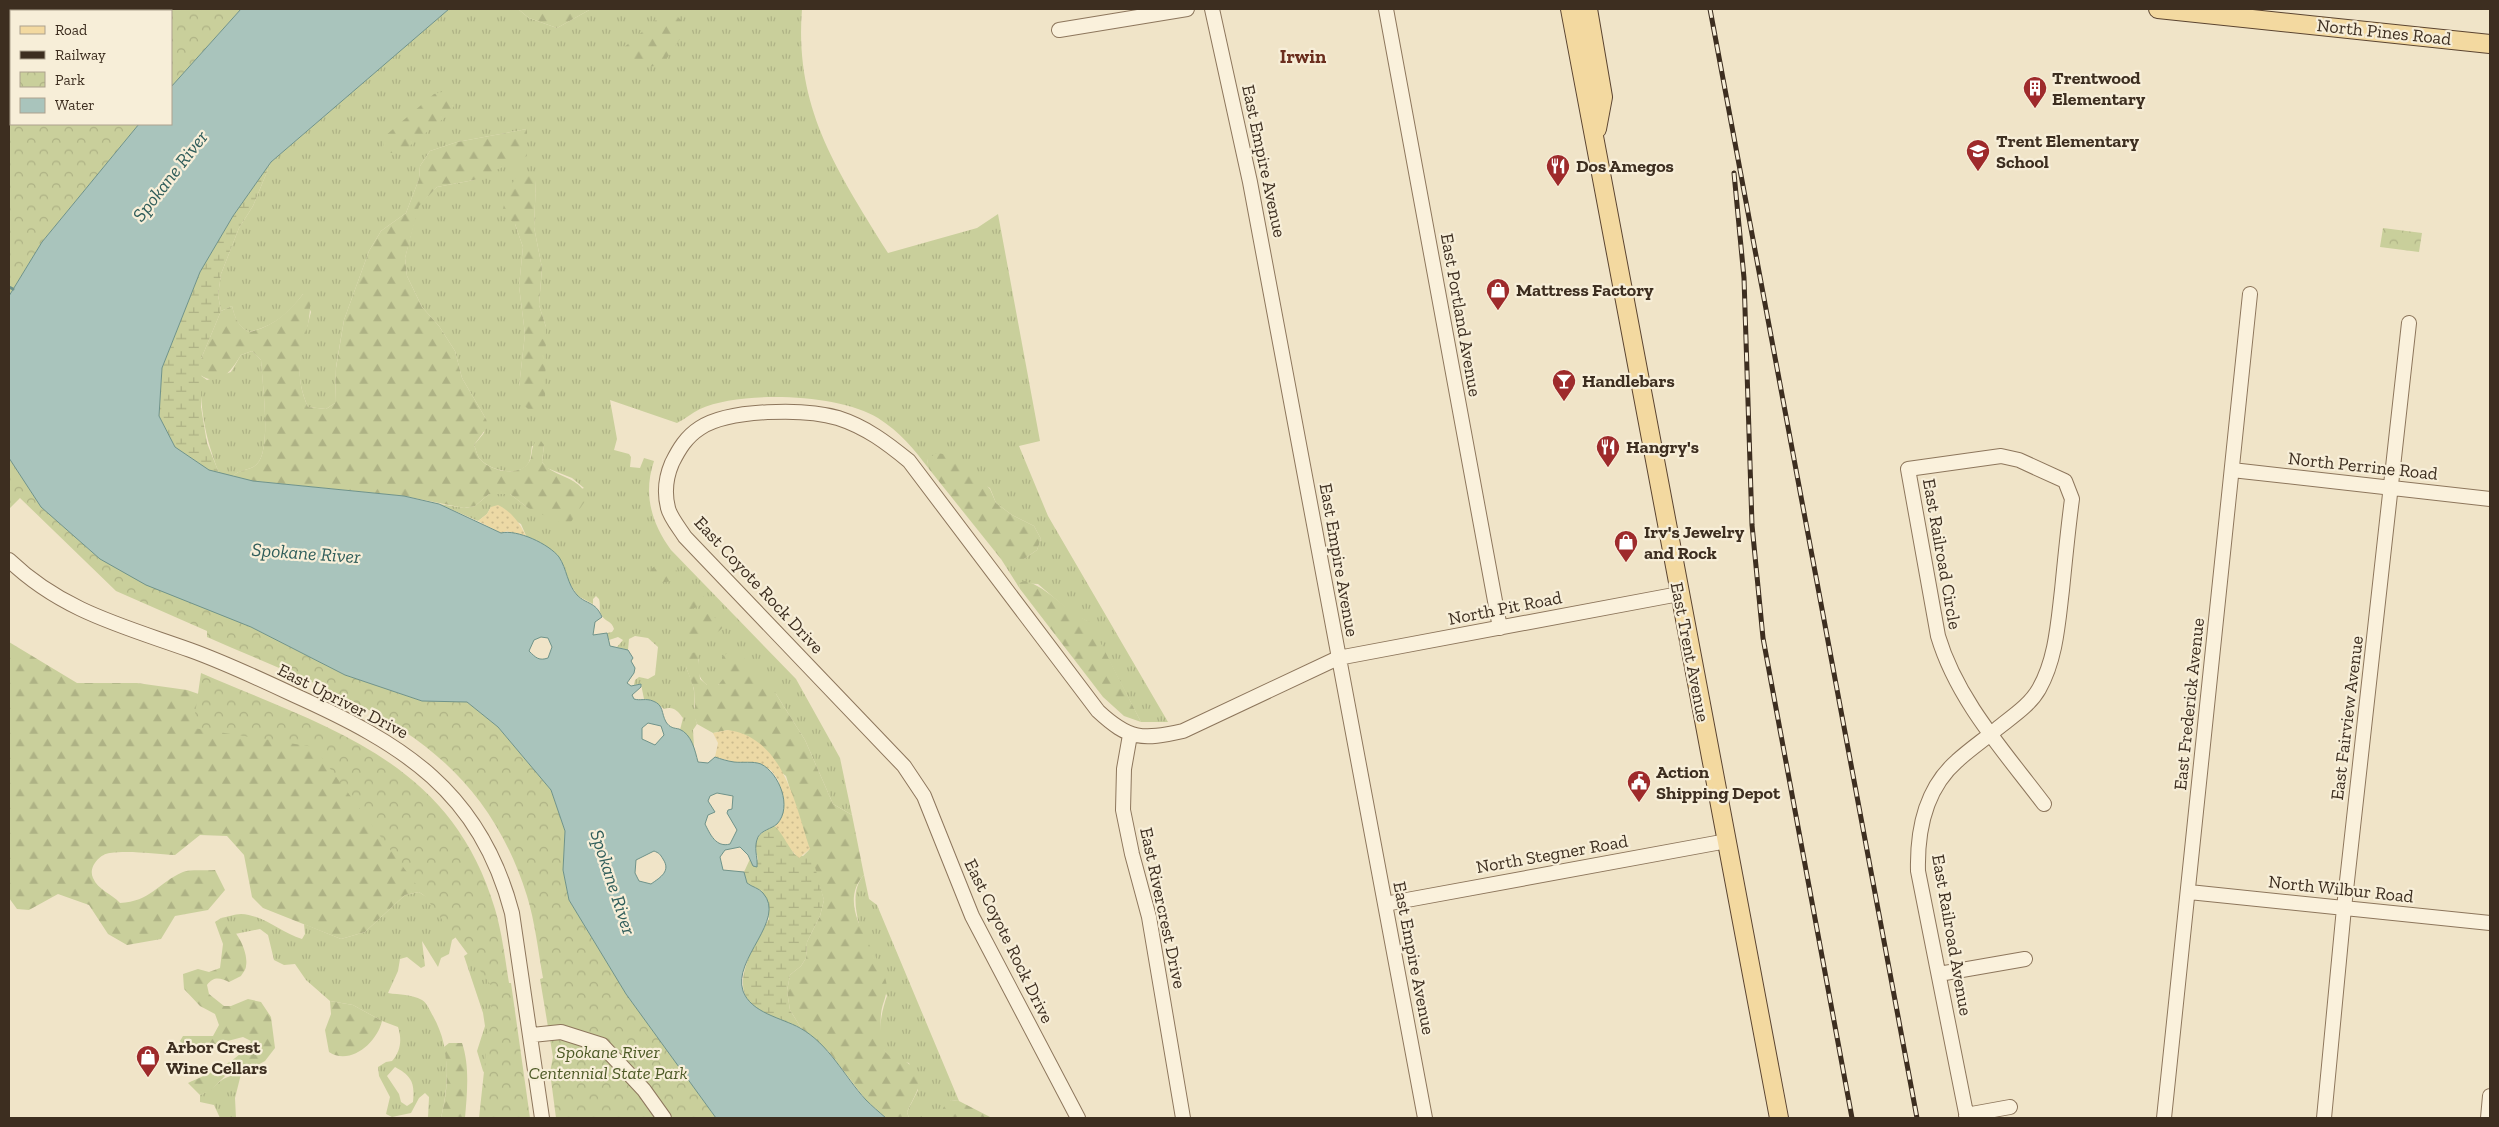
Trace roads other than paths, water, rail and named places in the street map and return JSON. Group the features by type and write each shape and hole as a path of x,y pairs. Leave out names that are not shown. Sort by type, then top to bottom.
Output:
{"main road":[{"name":"East Trent Avenue","path":"1570,9 1779,1118"},
{"path":"1588,9 1603,97 1594,140"},
{"name":"North Pines Road","path":"2158,9 2189,10 2490,44"}],"street":[{"path":"1059,30 1188,9"},
{"name":"East Empire Avenue","path":"1212,9 1250,182 1425,1118"},
{"name":"East Portland Avenue","path":"1386,9 1500,628"},
{"name":"East Frederick Avenue","path":"2164,1118 2250,294"},
{"name":"East Fairview Avenue","path":"2324,1118 2344,908 2409,323"},
{"name":"East Coyote Rock Drive","path":"1078,1118 972,916 924,796 904,766 685,537 668,509 666,478 680,446 700,428 727,416 802,411 838,418 876,434 909,461 1098,711 1112,724 1130,735 1156,737 1183,731 1338,658"},
{"name":"East Railroad Circle","path":"1991,734 1962,694 1944,657 1938,636 1908,469 2001,456 2019,460 2065,481"},
{"name":"North Perrine Road","path":"2232,470 2490,499"},
{"name":"East Railroad Avenue","path":"1966,1117 1918,871 1917,844 1922,817 1933,791 1955,762 2028,702 2038,690 2050,664 2056,637 2072,499 2065,481"},
{"name":"East Upriver Drive","path":"9,560 40,586 82,611 207,656 318,706 384,740 419,764 461,806 494,858 512,913 532,1036 542,1118"},
{"name":"North Pit Road","path":"1338,658 1679,594"},
{"path":"1991,734 2044,804"},
{"name":"East Rivercrest Drive","path":"1130,735 1124,770 1123,810 1132,854 1150,916 1183,1118"},
{"name":"North Stegner Road","path":"1385,904 1727,841"},
{"name":"North Wilbur Road","path":"2189,892 2490,922"},
{"path":"1939,974 2025,959"},
{"path":"532,1036 561,1032 602,1045 644,1090 664,1118"},
{"path":"2488,1118 2490,1096"},
{"path":"1966,1117 2010,1107"}],"water":[{"name":"Spokane River","path":"241,9 449,9 271,162 233,216 200,272 162,368 159,416 175,447 209,470 253,481 404,496 439,504 501,533 508,532 524,535 554,552 562,562 574,591 597,608 602,617 595,622 593,635 607,633 610,646 628,650 633,658 631,661 635,668 634,673 627,683 631,686 641,684 641,687 632,695 634,699 650,700 657,703 668,724 683,731 690,739 698,762 708,763 715,757 726,761 758,763 768,768 778,782 784,800 784,809 782,817 777,824 758,837 756,848 757,867 753,866 748,855 740,847 725,850 720,857 723,870 744,872 747,883 761,891 769,904 764,927 745,966 742,979 743,991 753,1005 760,1010 800,1028 810,1035 828,1051 866,1100 886,1118 716,1118 626,994 569,900 563,870 565,831 551,790 498,727 467,702 422,701 345,675 251,627 146,585 100,559 41,507 9,458 9,296 42,242 138,125 172,125 172,86","holes":["541,637 548,638 552,647 548,658 538,658 529,651 534,640","648,723 661,726 664,735 655,745 642,739 642,728","717,793 733,796 732,809 728,810 727,813 737,830 730,844 725,845 717,842 711,836 705,824 708,815 715,812 708,801 710,796","654,851 659,854 665,863 664,873 651,884 639,881 635,873 636,860"]}],"waterway":[{"path":"9,287 13,289"}],"railway":[{"path":"1710,9 1917,1118"},
{"path":"1734,173 1744,278 1752,525 1763,638 1852,1118"}],"place":[{"name":"Trentwood Elementary","path":"2035,109"},
{"name":"Trent Elementary School","path":"1978,172"},
{"name":"Dos Amegos","path":"1558,187"},
{"name":"Mattress Factory","path":"1498,311"},
{"name":"Handlebars","path":"1564,402"},
{"name":"Hangry's","path":"1608,468"},
{"name":"Irv's Jewelry and Rock","path":"1626,563"},
{"name":"Action Shipping Depot","path":"1639,803"},
{"name":"Arbor Crest Wine Cellars","path":"148,1078"}],"district":[{"name":"Irwin","path":"1303,56"}],"park label":[{"name":"Spokane River Centennial State Park","path":"608,1062"}]}
